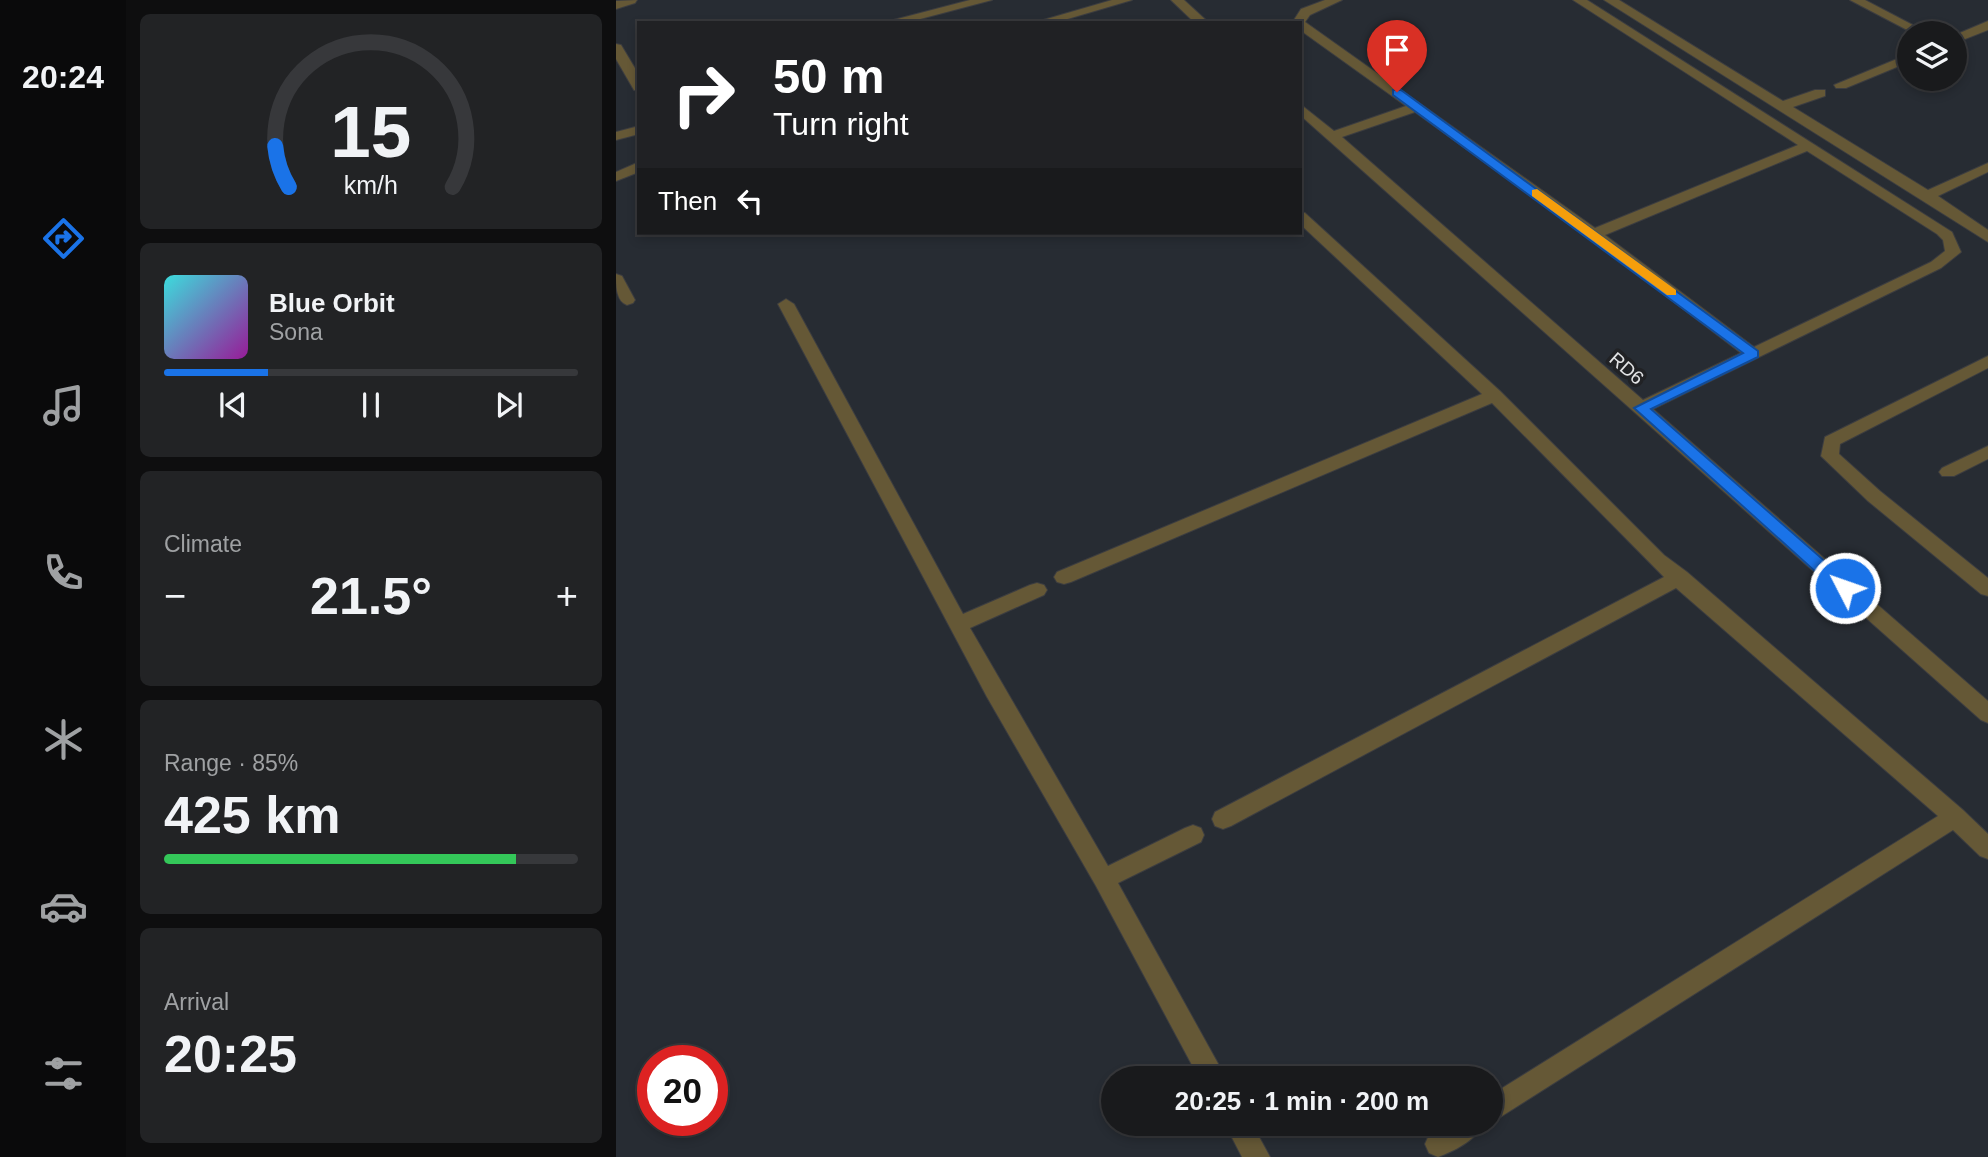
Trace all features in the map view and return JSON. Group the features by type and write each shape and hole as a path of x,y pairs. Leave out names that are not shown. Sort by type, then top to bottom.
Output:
{"lane":[{"path":"616,5 631,0"},
{"path":"897,21 986,0"},
{"path":"1047,21 1126,0"},
{"path":"1177,0 1201,21"},
{"path":"1300,21 1305,12 1336,0"},
{"path":"1579,0 1942,231 1950,237 1953,252 1936,265 1641,408"},
{"path":"1610,0 1927,196 1988,237"},
{"path":"1856,0 1898,21"},
{"path":"1302,26 1594,234 1753,354"},
{"path":"1967,34 1988,26"},
{"path":"616,48 637,84"},
{"path":"1841,85 1897,63"},
{"path":"1783,106 1820,93"},
{"path":"1332,136 1417,107"},
{"name":"RD6","path":"1302,110 1988,714"},
{"path":"616,136 637,131"},
{"path":"1594,234 1808,146"},
{"path":"616,177 637,167"},
{"path":"1927,196 1988,167"},
{"path":"1302,217 1396,307 1494,395 1657,560 1680,577 1955,817 1988,849"},
{"path":"616,279 627,300"},
{"path":"786,304 958,625 1104,879 1206,1066"},
{"path":"1988,361 1831,441 1830,456 1874,496 1988,589"},
{"path":"1064,577 1494,395"},
{"path":"1948,472 1988,452"},
{"path":"1223,819 1680,577"},
{"path":"958,625 1037,590"},
{"path":"1503,1102 1955,817"},
{"path":"1104,879 1193,835"},
{"path":"1245,1136 1257,1157"},
{"path":"1437,1144 1450,1136"}],"shaded area":[{"path":"616,0 1988,0 1988,1157 616,1157"}],"slow traffic":[{"path":"1537,193 1672,292"}],"route":[{"path":"1397,92 1594,234 1753,354 1641,408 1845,588"}]}
